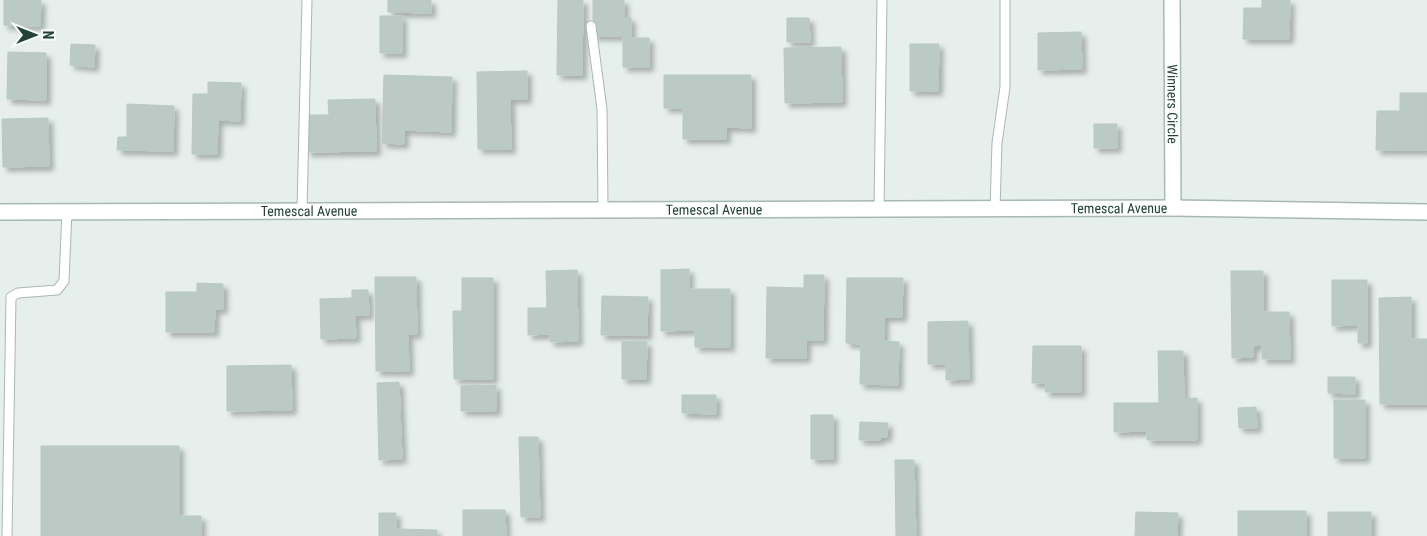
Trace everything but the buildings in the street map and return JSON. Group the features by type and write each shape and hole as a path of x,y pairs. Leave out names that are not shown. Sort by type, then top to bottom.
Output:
{"street":[{"name":"Winners Circle","path":"1172,0 1173,208"},
{"name":"Temescal Avenue","path":"0,212 603,208 1173,208 1427,212"}],"lane":[{"path":"302,210 307,0"},
{"path":"879,209 882,0"},
{"path":"995,209 997,142 1005,87 1005,0"},
{"path":"591,26 602,109 603,208"},
{"path":"7,536 4,424 11,297 18,293 58,290 64,282 67,211"}]}
